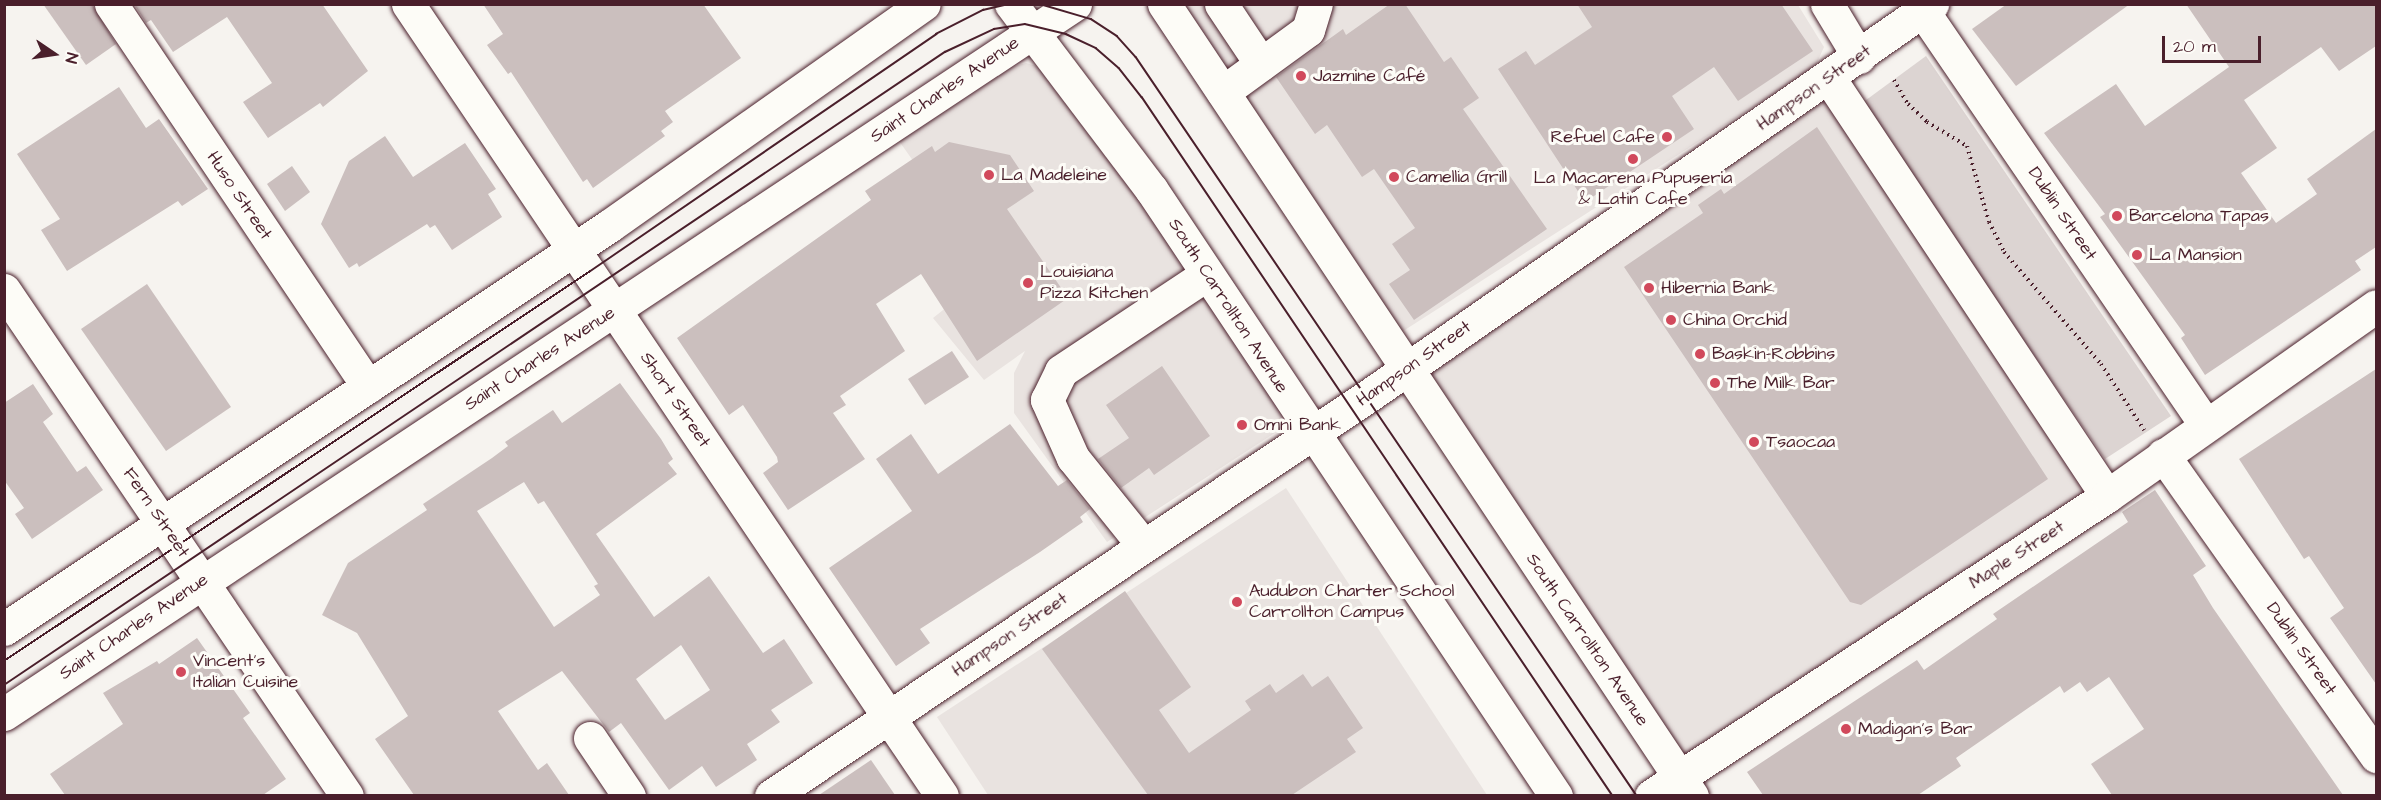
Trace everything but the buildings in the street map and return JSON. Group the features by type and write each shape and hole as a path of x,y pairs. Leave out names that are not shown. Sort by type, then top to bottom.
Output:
{"street":[{"name":"Huso Street","path":"111,4 368,387"},
{"name":"Short Street","path":"408,4 887,717 942,795"},
{"path":"4,629 574,250 924,4"},
{"name":"South Carrollton Avenue","path":"1011,4 1151,189 1311,433 1556,795"},
{"name":"Saint Charles Avenue","path":"4,714 1075,4"},
{"path":"1221,4 1261,64"},
{"path":"1827,4 1859,57"},
{"name":"South Carrollton Avenue","path":"1166,5 1405,370 1686,786"},
{"name":"Hampson Street","path":"771,795 1405,370 1829,78 1924,7"},
{"name":"Dublin Street","path":"1924,7 2205,424"},
{"path":"1223,92 1261,64 1305,13"},
{"path":"1829,78 2107,496"},
{"path":"1143,545 1073,458 1047,400 1061,371 1207,274"},
{"name":"Fern Street","path":"4,290 347,795"},
{"name":"Maple Street","path":"1651,795 1686,786 2107,496 2205,424 2376,306"},
{"name":"Dublin Street","path":"2171,449 2376,756"},
{"path":"590,738 629,795"}],"path":[{"path":"1894,80 1908,104 1927,122 1967,146 1989,222 2004,252 2171,449"}],"shaded area":[{"path":"1178,5 1798,5 1824,47 1815,67 1397,335"},
{"path":"1926,56 2171,416 2105,459 1862,103"},
{"path":"1026,63 1040,67 1182,256 1290,423 1107,542 1014,413 1014,373 1025,351 984,380 933,318 991,272 897,138 998,71"},
{"path":"1820,94 2117,482 1680,777 1405,370"},
{"name":"Audubon Charter School Carrollton Campus","path":"1286,488 1487,795 988,795 937,717"}],"tram line":[{"path":"4,661 589,272 936,34 983,10 1009,4"},
{"path":"1040,4 1091,19 1117,36 1136,57 1637,796"},
{"path":"4,685 945,52 994,29 1025,24 1066,34 1096,48 1119,68 1142,97 1613,796"}],"place":[{"name":"Jazmine Café","path":"1301,76"},
{"name":"Refuel Cafe","path":"1667,137"},
{"name":"La Macarena Pupuseria & Latin Cafe","path":"1633,159"},
{"name":"La Madeleine","path":"989,175"},
{"name":"Camellia Grill","path":"1394,177"},
{"name":"Barcelona Tapas","path":"2117,216"},
{"name":"La Mansion","path":"2137,255"},
{"name":"Louisiana Pizza Kitchen","path":"1028,283"},
{"name":"Hibernia Bank","path":"1649,288"},
{"name":"China Orchid","path":"1671,320"},
{"name":"Baskin-Robbins","path":"1700,354"},
{"name":"The Milk Bar","path":"1715,383"},
{"name":"Omni Bank","path":"1242,425"},
{"name":"Tsaocaa","path":"1754,442"},
{"name":"Audubon Charter School Carrollton Campus","path":"1237,602"},
{"name":"Vincent's Italian Cuisine","path":"181,672"},
{"name":"Madigan's Bar","path":"1846,729"}]}
